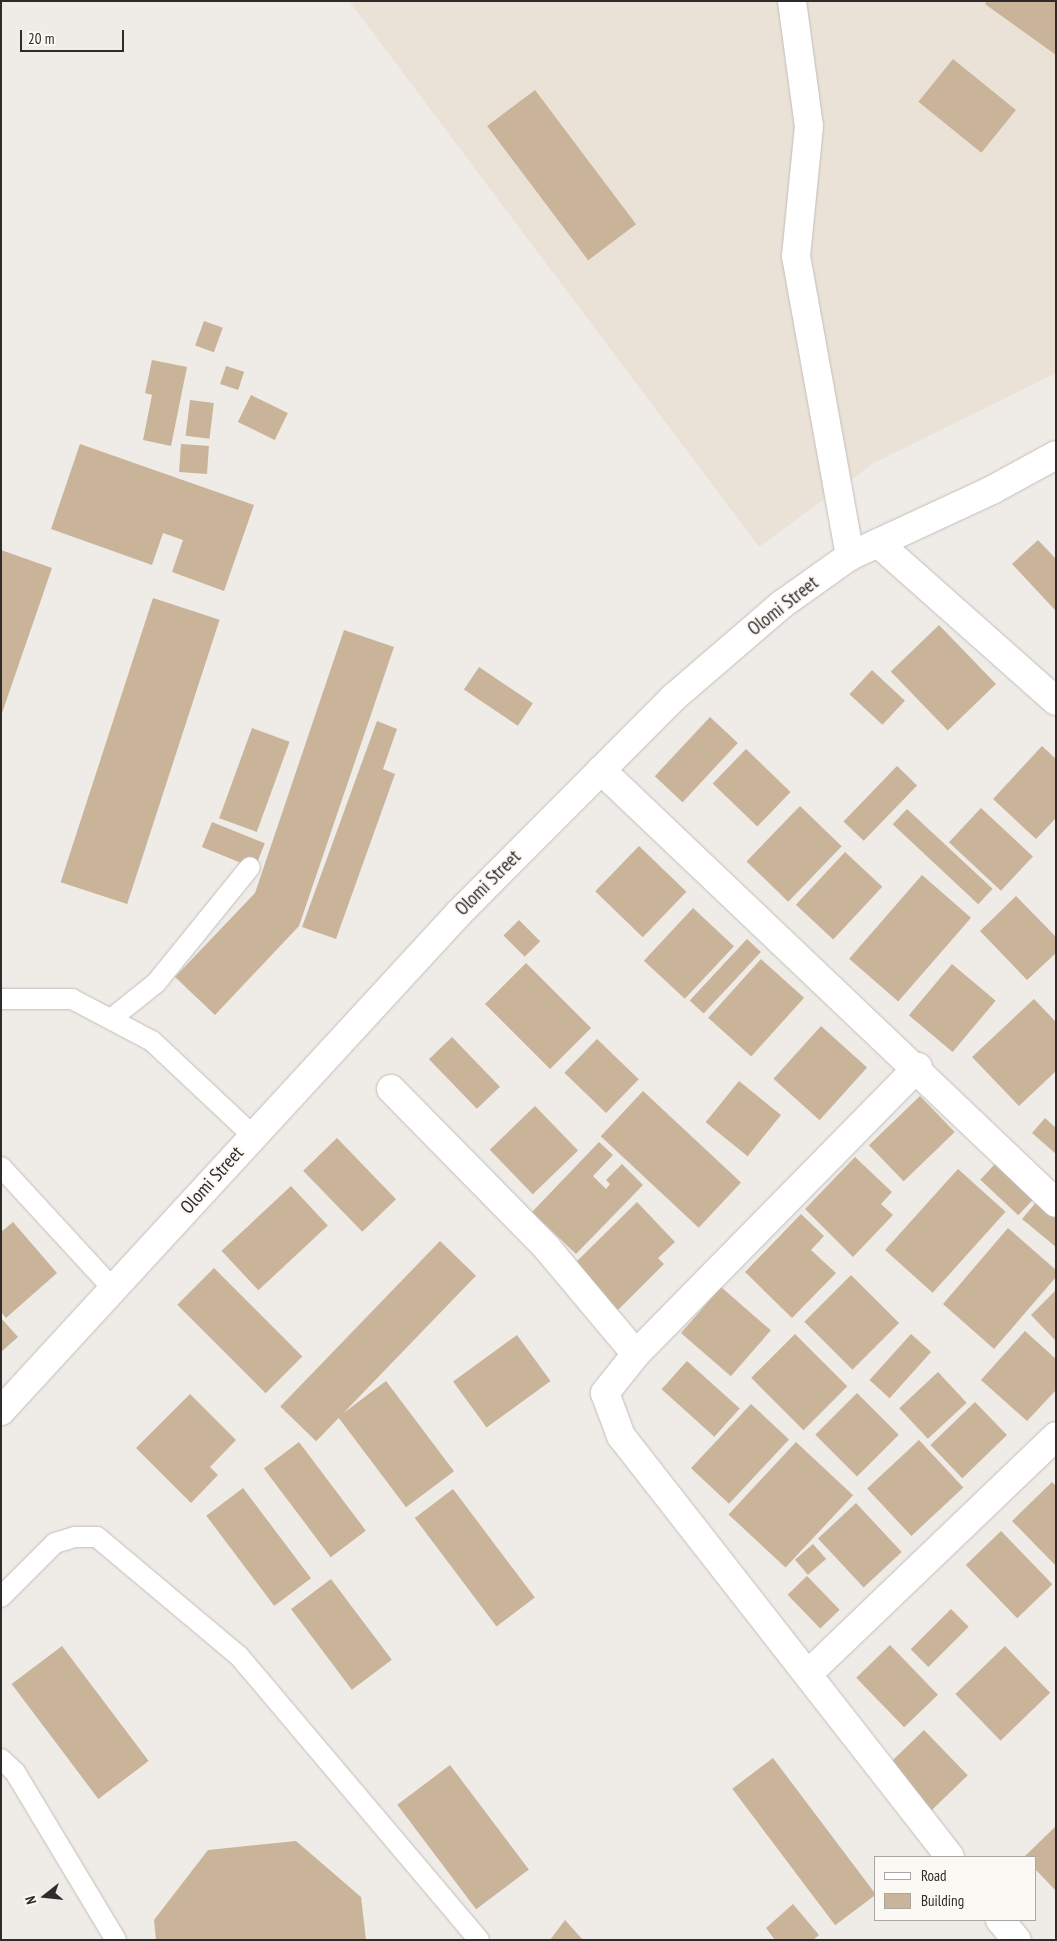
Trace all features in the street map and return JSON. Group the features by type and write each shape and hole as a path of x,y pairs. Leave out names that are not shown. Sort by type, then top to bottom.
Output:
{"street":[{"path":"792,1 810,126 796,256 850,556"},
{"name":"Olomi Street","path":"1,1411 114,1290 252,1135 459,912 673,698 781,605 850,556 992,490 1056,456"},
{"path":"878,543 1056,701"},
{"path":"601,770 918,1067 1056,1203"},
{"path":"918,1067 636,1354 605,1393 621,1436 809,1673 949,1856"},
{"path":"391,1089 547,1248 636,1354"},
{"path":"809,1673 1056,1436"},
{"path":"1001,1921 1016,1940"}],"lane":[{"path":"111,1019 156,983 250,867"},
{"path":"1,1000 72,999 152,1041 252,1135"},
{"path":"1,1167 114,1290"},
{"path":"1,1597 55,1543 75,1537 97,1537 239,1656 479,1940"},
{"path":"1,1759 15,1772 116,1940"}],"shaded area":[{"path":"349,1 1056,1 1056,373 874,463 759,547"}],"building":[{"path":"987,1 1056,1 1056,55 985,4"},
{"path":"953,59 1016,110 981,153 918,102"},
{"path":"535,90 636,224 588,260 487,126"},
{"path":"204,321 223,328 214,352 195,345"},
{"path":"152,360 187,367 171,446 143,440 152,395 145,393"},
{"path":"226,366 244,372 238,390 220,384"},
{"path":"251,395 288,413 275,440 238,422"},
{"path":"190,400 214,403 209,439 186,436"},
{"path":"80,444 254,505 224,591 172,572 183,540 163,533 152,565 51,529"},
{"path":"181,444 209,446 207,474 179,472"},
{"path":"1038,540 1056,559 1056,611 1012,564"},
{"path":"1,550 52,568 2,713 1,713"},
{"path":"153,598 220,620 127,904 61,882"},
{"path":"939,625 996,684 948,731 891,672"},
{"path":"344,630 394,647 299,926 215,1015 175,977 255,893"},
{"path":"479,667 533,703 518,726 464,689"},
{"path":"872,670 905,701 882,725 849,694"},
{"path":"710,717 738,743 683,802 655,776"},
{"path":"377,721 397,729 383,769 395,774 336,939 302,927"},
{"path":"252,728 290,742 257,832 219,818"},
{"path":"1042,746 1056,759 1056,818 1036,839 993,799"},
{"path":"746,749 791,792 757,827 713,784"},
{"path":"897,766 917,785 864,841 844,821"},
{"path":"800,806 842,846 788,902 747,861"},
{"path":"981,808 1033,856 1001,891 949,842"},
{"path":"907,809 993,889 978,904 893,824"},
{"path":"212,822 265,843 255,868 202,847"},
{"path":"639,846 686,892 643,937 595,891"},
{"path":"845,852 882,887 833,939 796,905"},
{"path":"922,875 971,918 898,1001 849,959"},
{"path":"1016,896 1056,937 1056,953 1027,980 980,931"},
{"path":"693,908 734,946 685,999 644,961"},
{"path":"519,920 540,941 525,957 503,936"},
{"path":"747,939 761,952 704,1013 690,1000"},
{"path":"761,959 804,998 751,1057 708,1018"},
{"path":"526,963 591,1028 550,1069 485,1004"},
{"path":"952,964 996,1001 953,1052 909,1015"},
{"path":"1034,999 1056,1022 1056,1071 1019,1106 972,1057"},
{"path":"821,1026 867,1067 820,1120 773,1079"},
{"path":"452,1037 500,1087 477,1109 429,1059"},
{"path":"597,1039 639,1079 606,1113 564,1073"},
{"path":"739,1081 781,1115 748,1156 706,1122"},
{"path":"643,1091 741,1182 699,1228 601,1136"},
{"path":"920,1096 955,1132 904,1181 869,1145"},
{"path":"535,1106 578,1151 533,1194 490,1150"},
{"path":"1045,1118 1056,1128 1056,1154 1032,1133"},
{"path":"337,1138 396,1199 362,1232 303,1171"},
{"path":"599,1142 613,1155 593,1176 606,1189 610,1184 606,1180 622,1164 643,1185 576,1254 532,1212"},
{"path":"855,1157 892,1192 881,1204 893,1215 853,1257 805,1209"},
{"path":"996,1163 1034,1198 1018,1215 980,1180"},
{"path":"958,1169 1006,1212 933,1293 885,1250"},
{"path":"291,1186 328,1225 258,1290 222,1251"},
{"path":"1038,1200 1056,1215 1056,1247 1022,1219"},
{"path":"637,1202 675,1242 658,1258 664,1264 616,1312 571,1267"},
{"path":"801,1214 824,1236 811,1250 836,1273 792,1318 745,1272"},
{"path":"13,1222 57,1273 6,1318 1,1312 1,1232"},
{"path":"1008,1228 1056,1270 1056,1277 994,1349 943,1304"},
{"path":"440,1241 476,1276 316,1441 280,1406"},
{"path":"214,1268 302,1356 266,1393 177,1305"},
{"path":"851,1275 899,1323 852,1370 804,1322"},
{"path":"721,1287 771,1330 731,1376 681,1333"},
{"path":"1056,1290 1056,1341 1031,1315"},
{"path":"1,1318 18,1337 1,1352"},
{"path":"1025,1331 1056,1359 1056,1390 1027,1421 981,1380"},
{"path":"795,1334 847,1386 803,1430 751,1378"},
{"path":"911,1334 931,1352 890,1398 870,1380"},
{"path":"517,1335 551,1381 487,1428 453,1381"},
{"path":"687,1361 740,1409 714,1437 662,1389"},
{"path":"938,1372 967,1403 928,1439 899,1408"},
{"path":"386,1381 454,1471 406,1507 338,1417"},
{"path":"857,1393 899,1435 857,1476 815,1435"},
{"path":"190,1394 236,1440 210,1467 218,1475 191,1503 136,1448"},
{"path":"975,1402 1007,1435 962,1478 930,1445"},
{"path":"751,1404 789,1439 729,1504 691,1468"},
{"path":"919,1440 963,1488 911,1536 867,1488"},
{"path":"299,1442 366,1531 331,1557 264,1468"},
{"path":"796,1442 853,1495 786,1568 728,1514"},
{"path":"1052,1482 1056,1486 1056,1566 1012,1521"},
{"path":"243,1488 311,1578 274,1606 206,1516"},
{"path":"453,1489 535,1598 497,1627 415,1518"},
{"path":"856,1503 902,1552 864,1587 818,1538"},
{"path":"1001,1531 1052,1584 1017,1618 966,1565"},
{"path":"813,1544 826,1559 808,1575 795,1560"},
{"path":"807,1576 840,1610 820,1629 788,1595"},
{"path":"331,1579 392,1660 352,1690 291,1609"},
{"path":"951,1609 969,1627 928,1667 911,1649"},
{"path":"890,1645 938,1695 904,1727 856,1678"},
{"path":"62,1646 149,1761 98,1799 12,1684"},
{"path":"1005,1646 1050,1693 1001,1741 955,1694"},
{"path":"924,1730 968,1775 931,1811 887,1765"},
{"path":"773,1758 874,1892 874,1896 835,1925 732,1789"},
{"path":"450,1765 529,1870 476,1909 397,1805"},
{"path":"1056,1826 1056,1891 1037,1871 1037,1856 1025,1856"},
{"path":"296,1841 361,1897 366,1940 156,1940 154,1920 208,1850"},
{"path":"793,1904 819,1935 813,1940 775,1940 766,1928"},
{"path":"565,1920 583,1940 550,1940"}]}
